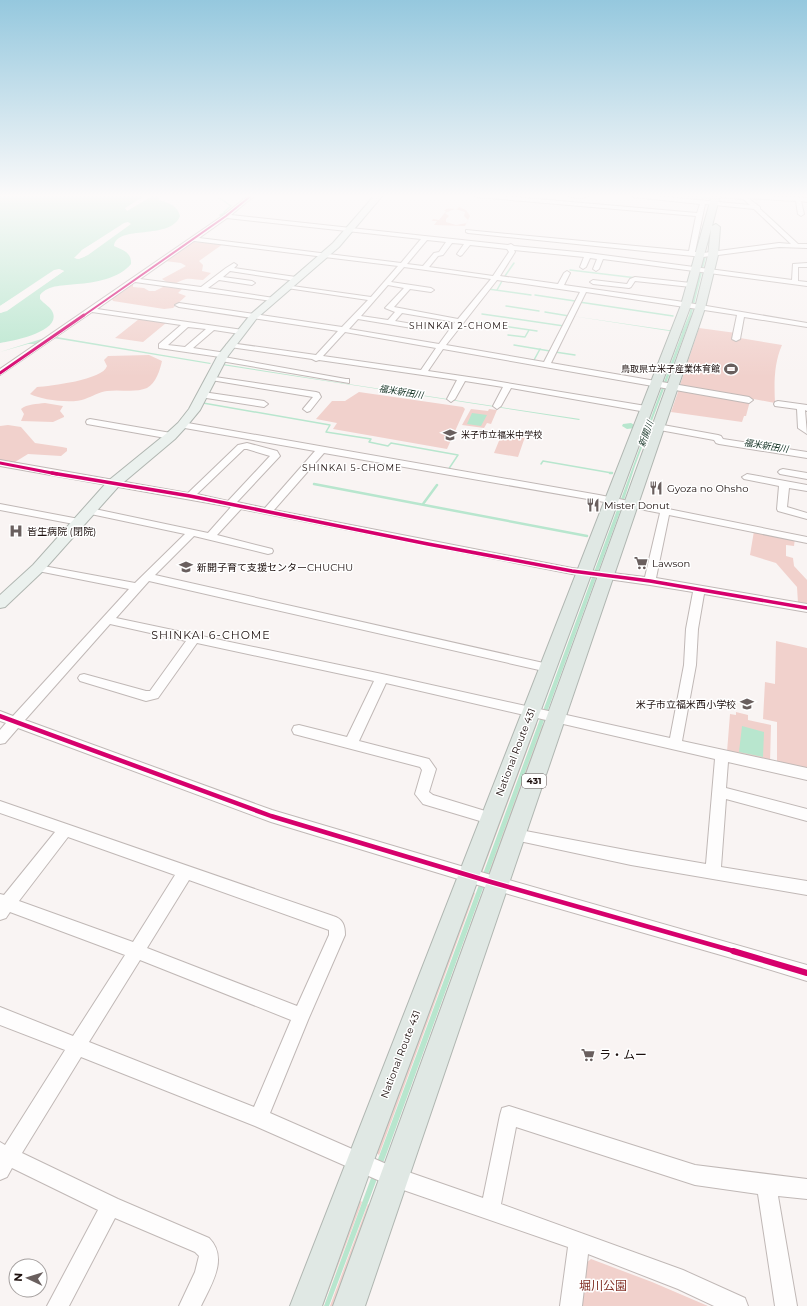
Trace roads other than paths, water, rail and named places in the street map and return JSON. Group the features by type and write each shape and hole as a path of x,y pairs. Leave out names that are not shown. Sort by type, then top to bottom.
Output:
{"highway":[{"name":"National Route 431","path":"664,385 676,332 693,306 691,285 706,258"},
{"name":"National Route 431","path":"349,1306 392,1176 495,883 515,835 555,717 595,574 649,422 693,306 706,258"},
{"name":"National Route 431","path":"306,1306 362,1164 471,876 490,818 533,712 548,668 595,574"}],"main road":[{"path":"0,603 38,568 113,484 171,436 182,425 194,410 222,357 240,332 272,299 322,256"}],"street":[{"path":"0,373 169,256"},
{"path":"330,256 693,306 807,325"},
{"path":"316,359 356,317 410,256"},
{"path":"425,268 434,256"},
{"path":"423,374 440,347 495,278 509,256"},
{"path":"583,267 588,256"},
{"path":"594,256 642,261 706,258 716,256"},
{"path":"642,261 644,256"},
{"path":"694,256 795,283 807,284"},
{"path":"596,269 601,257"},
{"path":"203,289 236,263"},
{"path":"795,283 795,265 807,265"},
{"path":"228,269 372,299"},
{"path":"560,287 567,273"},
{"path":"239,294 258,277"},
{"path":"217,278 252,283"},
{"path":"546,365 586,291 594,280 630,286 632,280 635,279 691,285"},
{"path":"134,280 272,299"},
{"path":"386,283 431,290"},
{"path":"408,286 389,308 460,321"},
{"path":"179,307 254,316 344,330 749,400"},
{"path":"91,310 240,332"},
{"path":"389,323 400,311"},
{"path":"736,339 741,315"},
{"path":"356,317 415,327"},
{"path":"187,324 162,345 165,347 346,381"},
{"path":"186,350 212,328"},
{"path":"230,345 316,359 508,386 718,438 718,440 807,455"},
{"path":"211,378 316,395 317,397 307,410"},
{"path":"451,399 462,379"},
{"path":"496,406 508,386"},
{"path":"203,395 264,404"},
{"path":"778,404 804,408 802,428 807,431"},
{"path":"90,422 171,436"},
{"path":"182,425 621,503 807,540"},
{"path":"190,496 241,447 247,446 274,452 275,456 234,505 210,537"},
{"path":"268,512 321,450"},
{"path":"0,463 113,484 190,496 428,544 595,574 650,581 807,608"},
{"path":"783,472 807,476"},
{"path":"747,477 807,488"},
{"path":"784,484 782,509 807,516"},
{"path":"0,507 79,522"},
{"path":"90,511 192,532 268,551"},
{"path":"650,581 665,512"},
{"path":"0,739 137,587 192,532"},
{"path":"38,568 137,587"},
{"path":"147,577 548,668"},
{"path":"675,744 690,665 692,629 699,589"},
{"path":"108,620 382,678 807,774"},
{"path":"84,678 146,696 154,695 194,639"},
{"path":"351,743 382,678"},
{"path":"0,716 271,816 471,876 807,973"},
{"path":"299,730 424,763 429,769 422,790 424,797 428,800 490,818"},
{"path":"713,871 722,755"},
{"path":"719,792 807,815"},
{"path":"0,807 185,873 333,923 337,927 337,935 301,1016 259,1118"},
{"path":"65,830 2,906 136,951 301,1016"},
{"path":"515,835 631,858 807,888"},
{"path":"185,873 78,1046 3,1159 202,1245 209,1256 208,1264 190,1306"},
{"path":"0,1016 259,1118 392,1176 579,1241 683,1280 737,1306"},
{"path":"490,1210 509,1115 695,1175 766,1186 807,1189"},
{"path":"766,1186 786,1306"},
{"path":"58,1306 111,1206"},
{"path":"571,1306 579,1241"}],"water":[{"path":"0,256 78,256 76,259 85,256 129,256 131,260 131,264 126,269 106,279 57,286 44,291 40,295 40,299 53,313 53,320 49,325 42,330 24,338 0,343 0,313 64,271 59,269 0,306"},
{"name":"新開川","path":"710,256 706,257 691,317 635,466 622,506 386,1155 329,1306 324,1306 682,333 572,316 682,332 689,315 704,257"},
{"path":"51,336 211,363 53,338 38,344 28,344 0,352"},
{"name":"福米新田川","path":"222,365 335,382 580,419"},
{"path":"472,413 487,415 481,426 467,424"},
{"path":"742,726 764,732 763,757 739,752"}],"waterway":[{"path":"505,276 514,263"},
{"path":"570,270 637,278"},
{"path":"497,290 502,281"},
{"path":"488,289 531,295"},
{"path":"535,295 575,301"},
{"path":"579,302 673,316"},
{"path":"506,306 539,311"},
{"path":"545,312 569,316"},
{"path":"482,314 564,326"},
{"path":"476,322 537,331"},
{"path":"508,335 525,337 529,330"},
{"path":"514,345 540,349"},
{"path":"533,362 540,349"},
{"path":"540,349 550,351"},
{"path":"555,352 575,355"},
{"path":"203,403 330,425 326,432 371,439 369,442 388,446 391,443 458,455 448,470"},
{"path":"541,464 543,461 612,473 610,473"},
{"path":"314,484 587,536"},
{"path":"423,504 437,485"}],"place":[{"name":"鳥取県立米子産業体育館","path":"731,369"},
{"name":"米子市立福米中学校","path":"450,435"},
{"name":"Gyoza no Ohsho","path":"656,488"},
{"name":"Mister Donut","path":"593,505"},
{"name":"皆生病院 (閉院)","path":"16,531"},
{"name":"Lawson","path":"641,563"},
{"name":"新開子育て支援センターCHUCHU","path":"186,567"},
{"name":"米子市立福米西小学校","path":"747,704"},
{"name":"ラ・ムー","path":"588,1055"}],"district":[{"name":"SHINKAI 2-CHOME","path":"459,326"},
{"name":"SHINKAI 5-CHOME","path":"352,468"},
{"name":"SHINKAI 6-CHOME","path":"211,635"}],"park label":[{"name":"堀川公園","path":"603,1286"}]}
